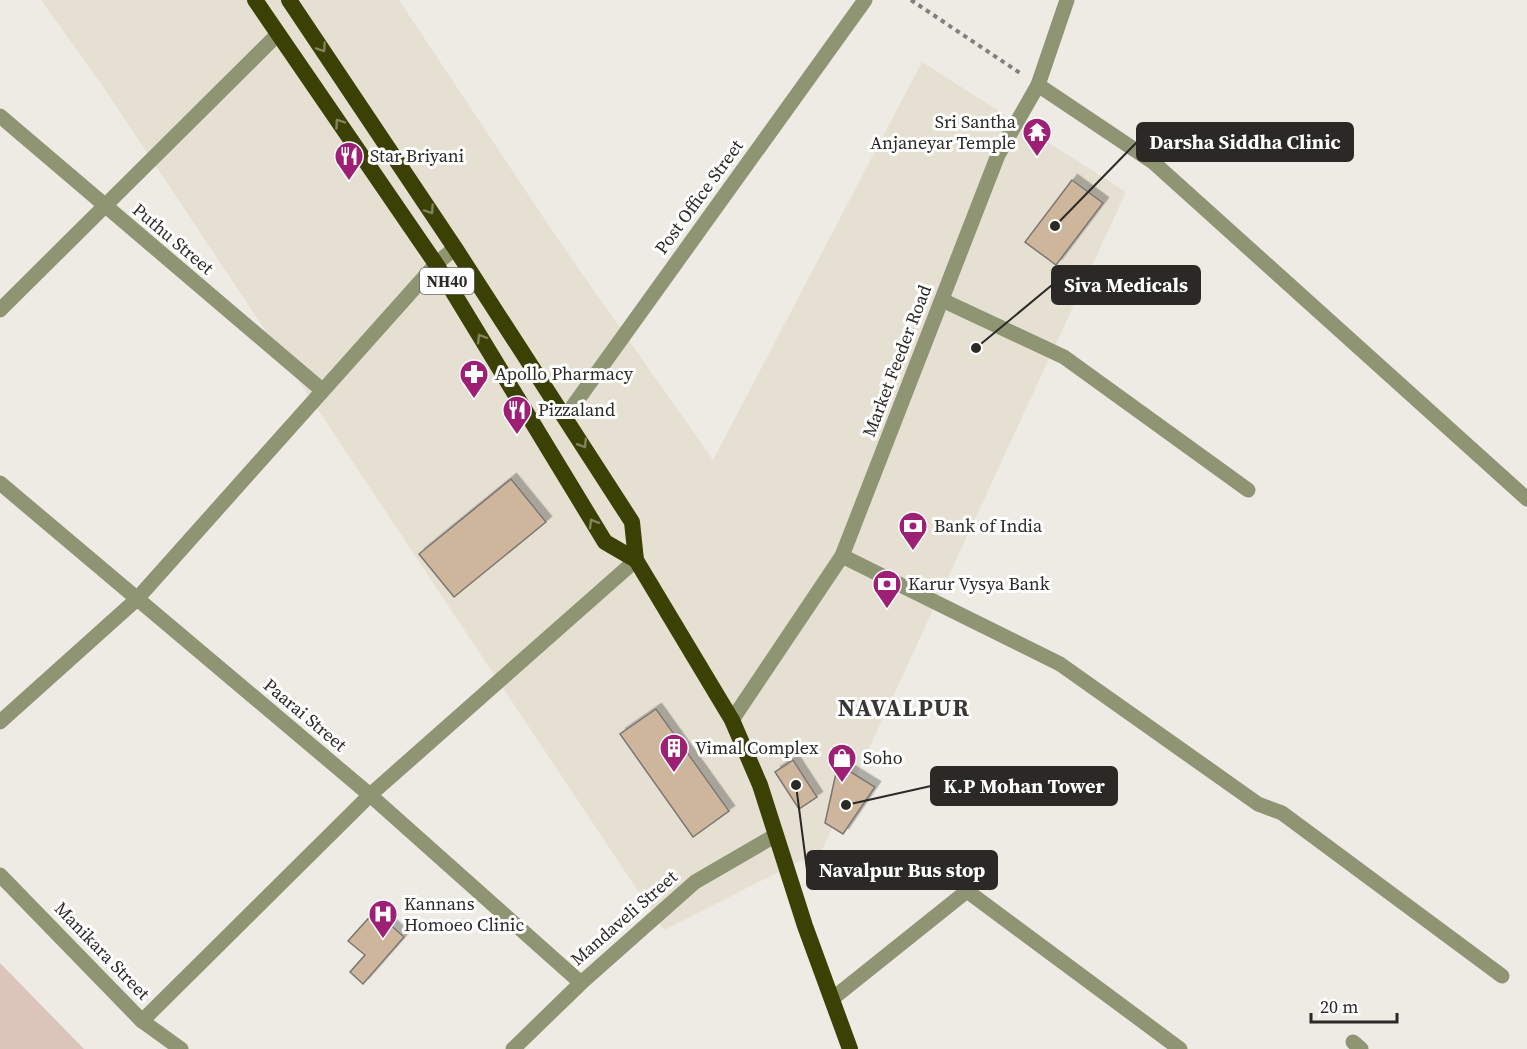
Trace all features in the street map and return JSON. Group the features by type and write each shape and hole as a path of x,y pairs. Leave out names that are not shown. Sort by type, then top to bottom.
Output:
{"highway":[{"name":"NH40","path":"255,0 436,264 605,542 636,560"},
{"name":"NH40","path":"289,0 566,416 632,522 636,560 732,720 760,784 831,999 850,1049"}],"street":[{"name":"Post Office Street","path":"566,416 865,0"},
{"name":"Market Feeder Road","path":"732,720 842,556 998,155 1038,85 1067,0"},
{"path":"0,310 278,34"},
{"path":"1038,85 1153,162 1527,499"},
{"name":"Puthu Street","path":"0,116 322,390"},
{"path":"0,722 136,600 436,264 455,248"},
{"path":"942,300 1065,357 1248,489"},
{"name":"Paarai Street","path":"0,483 370,795 581,982"},
{"path":"842,556 1060,664 1258,804 1282,813 1503,976"},
{"path":"142,1021 370,795 636,560"},
{"name":"Mandaveli Street","path":"513,1049 581,982 695,882 776,835"},
{"name":"Manikara Street","path":"0,875 142,1021 181,1049"},
{"path":"831,999 967,891 1180,1049"}],"path":[{"path":"912,0 1038,85"}],"shaded area":[{"path":"41,0 399,0 555,235 713,460 922,62 1126,192 822,850 664,930 104,88"},
{"path":"0,963 84,1049 0,1049"}],"building":[{"path":"1072,180 1103,203 1056,265 1025,242"},
{"path":"511,479 546,522 454,597 419,554"},
{"name":"Vimal Complex","path":"656,709 729,811 693,837 620,734"},
{"path":"793,760 817,797 799,809 775,772"},
{"path":"838,764 875,787 843,834 825,823"},
{"path":"375,911 404,937 363,984 350,972 365,955 348,941"}],"place":[{"name":"Sri Santha Anjaneyar Temple","path":"1037,158"},
{"name":"Star Briyani","path":"349,182"},
{"name":"Darsha Siddha Clinic","path":"1055,226"},
{"name":"Siva Medicals","path":"976,348"},
{"name":"Apollo Pharmacy","path":"474,400"},
{"name":"Pizzaland","path":"517,436"},
{"name":"Bank of India","path":"913,552"},
{"name":"Karur Vysya Bank","path":"887,610"},
{"name":"Vimal Complex","path":"674,774"},
{"name":"Soho","path":"842,784"},
{"name":"Navalpur Bus stop","path":"796,785"},
{"name":"K.P Mohan Tower","path":"846,805"},
{"name":"Kannans Homoeo Clinic","path":"383,940"}],"district":[{"name":"NAVALPUR","path":"904,708"}]}
